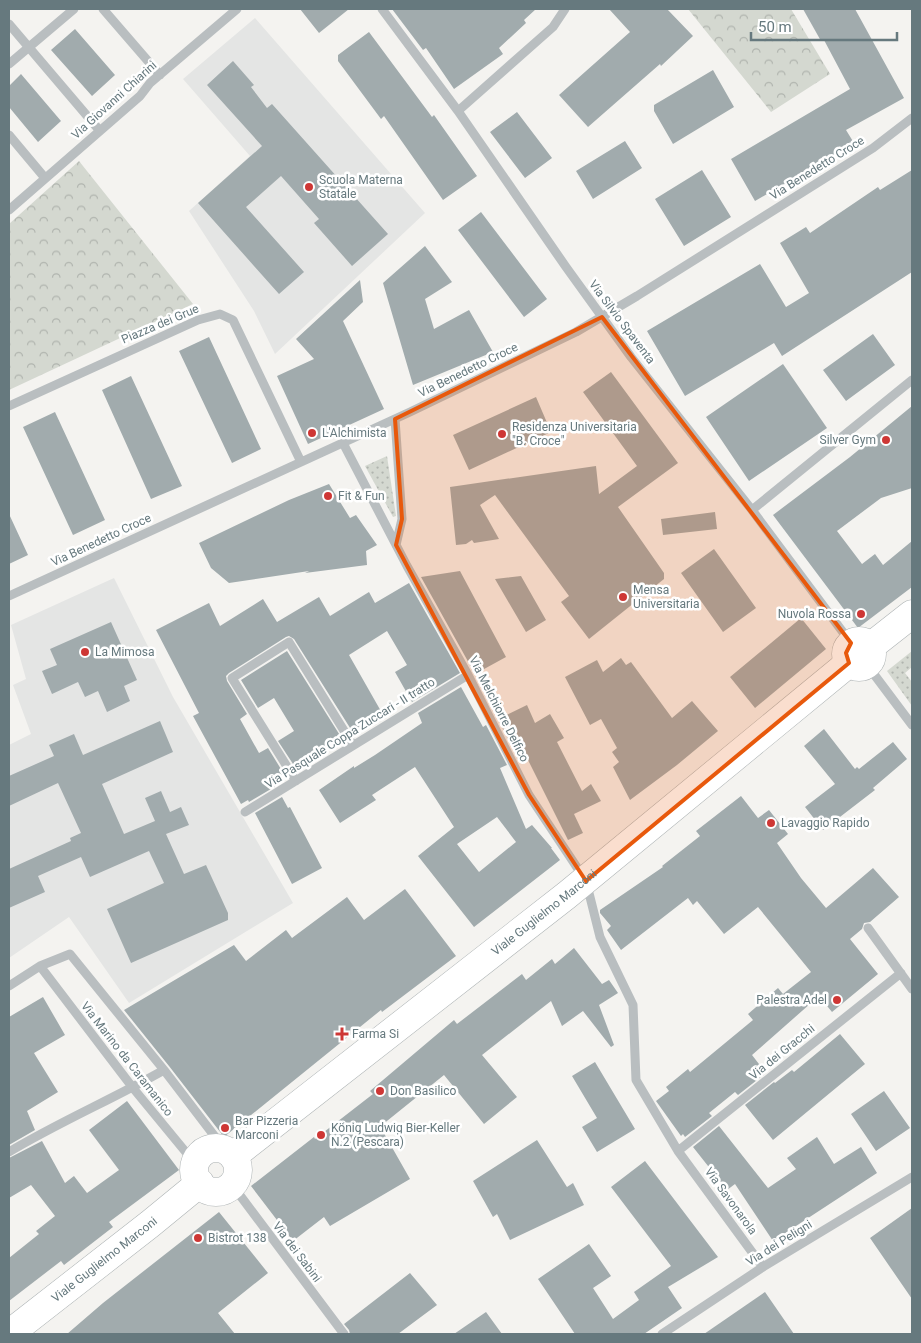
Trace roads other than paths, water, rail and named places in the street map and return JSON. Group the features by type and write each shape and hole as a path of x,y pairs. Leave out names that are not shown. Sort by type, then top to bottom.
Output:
{"main road":[{"name":"Viale Guglielmo Marconi","path":"230,1153 586,881 859,654 912,614"},
{"path":"215,1148 230,1153 236,1161 238,1172 233,1183 223,1190 216,1191 204,1188 197,1175 199,1156 215,1148"},
{"name":"Viale Guglielmo Marconi","path":"9,1334 150,1224 197,1175"}],"street":[{"path":"9,64 74,9"},
{"path":"103,9 160,75"},
{"name":"Via Giovanni Chiarini","path":"9,210 140,96 150,83 237,9"},
{"name":"Via Silvio Spaventa","path":"382,9 458,111 631,357 752,510 912,725"},
{"path":"458,111 553,27 565,9"},
{"path":"9,24 100,131"},
{"name":"Via Benedetto Croce","path":"9,596 395,419 576,332 873,148 912,118"},
{"path":"9,135 45,178"},
{"name":"Piazza dei Grue","path":"9,406 193,322 220,314 233,320 301,462"},
{"path":"752,510 912,380"},
{"path":"395,419 402,519 396,545"},
{"name":"Via Melchiorre Delfico","path":"343,443 407,566 468,675 529,795 586,881 600,937 633,1005 636,1080 678,1151"},
{"path":"296,781 232,678 288,642 353,745"},
{"name":"Via Pasquale Coppa Zuccari - II tratto","path":"245,812 468,675"},
{"path":"868,928 912,989"},
{"name":"Via Marino da Caramanico","path":"197,1175 189,1156 133,1088 40,966 70,954 164,1070 216,1138 230,1153"},
{"path":"9,986 40,966"},
{"name":"Via dei Gracchi","path":"678,1151 901,973"},
{"path":"9,1152 164,1070"},
{"name":"Via Savonarola","path":"678,1151 763,1267"},
{"name":"Via dei Peligni","path":"662,1334 763,1267 912,1177"},
{"name":"Via dei Sabini","path":"233,1183 233,1186 344,1334"}],"place":[{"name":"Scuola Materna Statale","path":"309,187"},
{"name":"L'Alchimista","path":"312,433"},
{"name":"Residenza Universitaria \"B. Croce\"","path":"502,434"},
{"name":"Silver Gym","path":"886,440"},
{"name":"Fit & Fun","path":"328,496"},
{"name":"Mensa Universitaria","path":"623,597"},
{"name":"Nuvola Rossa","path":"861,614"},
{"name":"La Mimosa","path":"85,652"},
{"name":"Lavaggio Rapido","path":"771,823"},
{"name":"Palestra Adel","path":"837,1000"},
{"name":"Farma Si","path":"342,1034"},
{"name":"Don Basilico","path":"380,1091"},
{"name":"Bar Pizzeria Marconi","path":"225,1128"},
{"name":"König Ludwig Bier-Keller N.2 (Pescara)","path":"321,1135"},
{"name":"Bistrot 138","path":"198,1238"}]}
